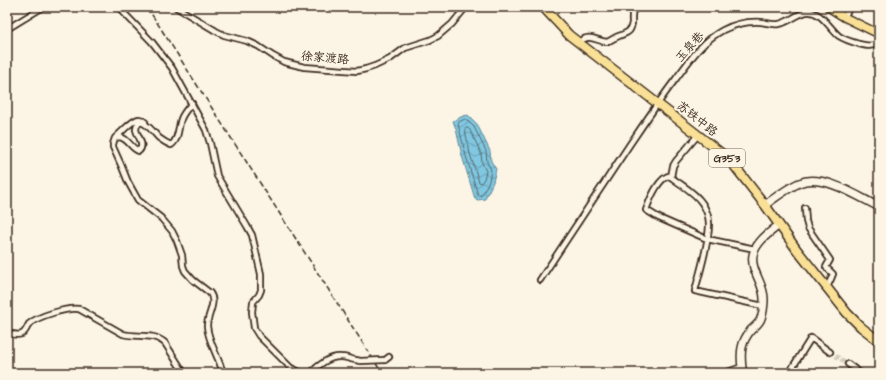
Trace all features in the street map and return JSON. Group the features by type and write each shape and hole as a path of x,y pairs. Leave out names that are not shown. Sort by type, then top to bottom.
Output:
{"highway":[{"name":"苏铁中路","path":"543,7 569,35 728,159 847,313 879,341"}],"main road":[{"path":"828,7 844,17 879,34"}],"street":[{"path":"7,29 43,7"},
{"path":"120,7 172,68 206,130 217,176 247,226 253,241 260,269 261,290 253,302 252,308 254,328 259,336 296,373"},
{"name":"徐家渡路","path":"176,7 216,31 258,46 284,62 304,67 356,71 375,66 390,59 405,48 438,36 452,24 466,7"},
{"path":"579,42 590,37 607,42 625,34 630,30 632,13 636,7"},
{"path":"844,17 850,7"},
{"name":"玉泉巷","path":"657,104 696,51 703,44 722,31 740,23 748,22 779,24 810,11 820,16 840,36 851,42 868,46 874,46 879,43"},
{"path":"192,103 183,114 173,144 171,145 165,142 144,120 139,119 124,129 115,138 113,144 114,151 133,194 138,200 161,218 172,231 182,254 185,271 193,280 212,295 212,305 207,325 215,354 221,365 223,373"},
{"path":"540,280 657,104"},
{"path":"115,138 120,136 123,137 135,150 139,151 142,148 142,145 136,127 142,122 148,125"},
{"path":"671,177 673,166 676,161 698,135"},
{"path":"755,249 707,239 659,218 646,210 651,197 662,180 668,176 696,195 706,211 709,222 707,239 695,291 763,306"},
{"path":"765,205 800,183 814,181 828,182 879,207"},
{"path":"805,208 808,228 830,260 826,267 832,274 832,279 827,287"},
{"path":"728,373 744,370 741,357 744,340 761,319 764,299 753,264 755,249 759,242 779,225"},
{"path":"7,333 20,335 29,324 51,313 70,309 79,309 128,336 152,336 162,340 184,373"},
{"path":"789,373 811,338 830,352"},
{"path":"311,373 322,362 338,357 345,357 360,361 387,358"},
{"path":"848,364 860,373"},
{"path":"289,366 302,373"}],"water":[{"path":"468,115 477,124 490,151 491,161 496,169 493,182 485,199 475,199 453,121"}],"tunnel":[{"path":"830,352 848,364"}],"railway":[{"path":"147,7 382,373"}]}
